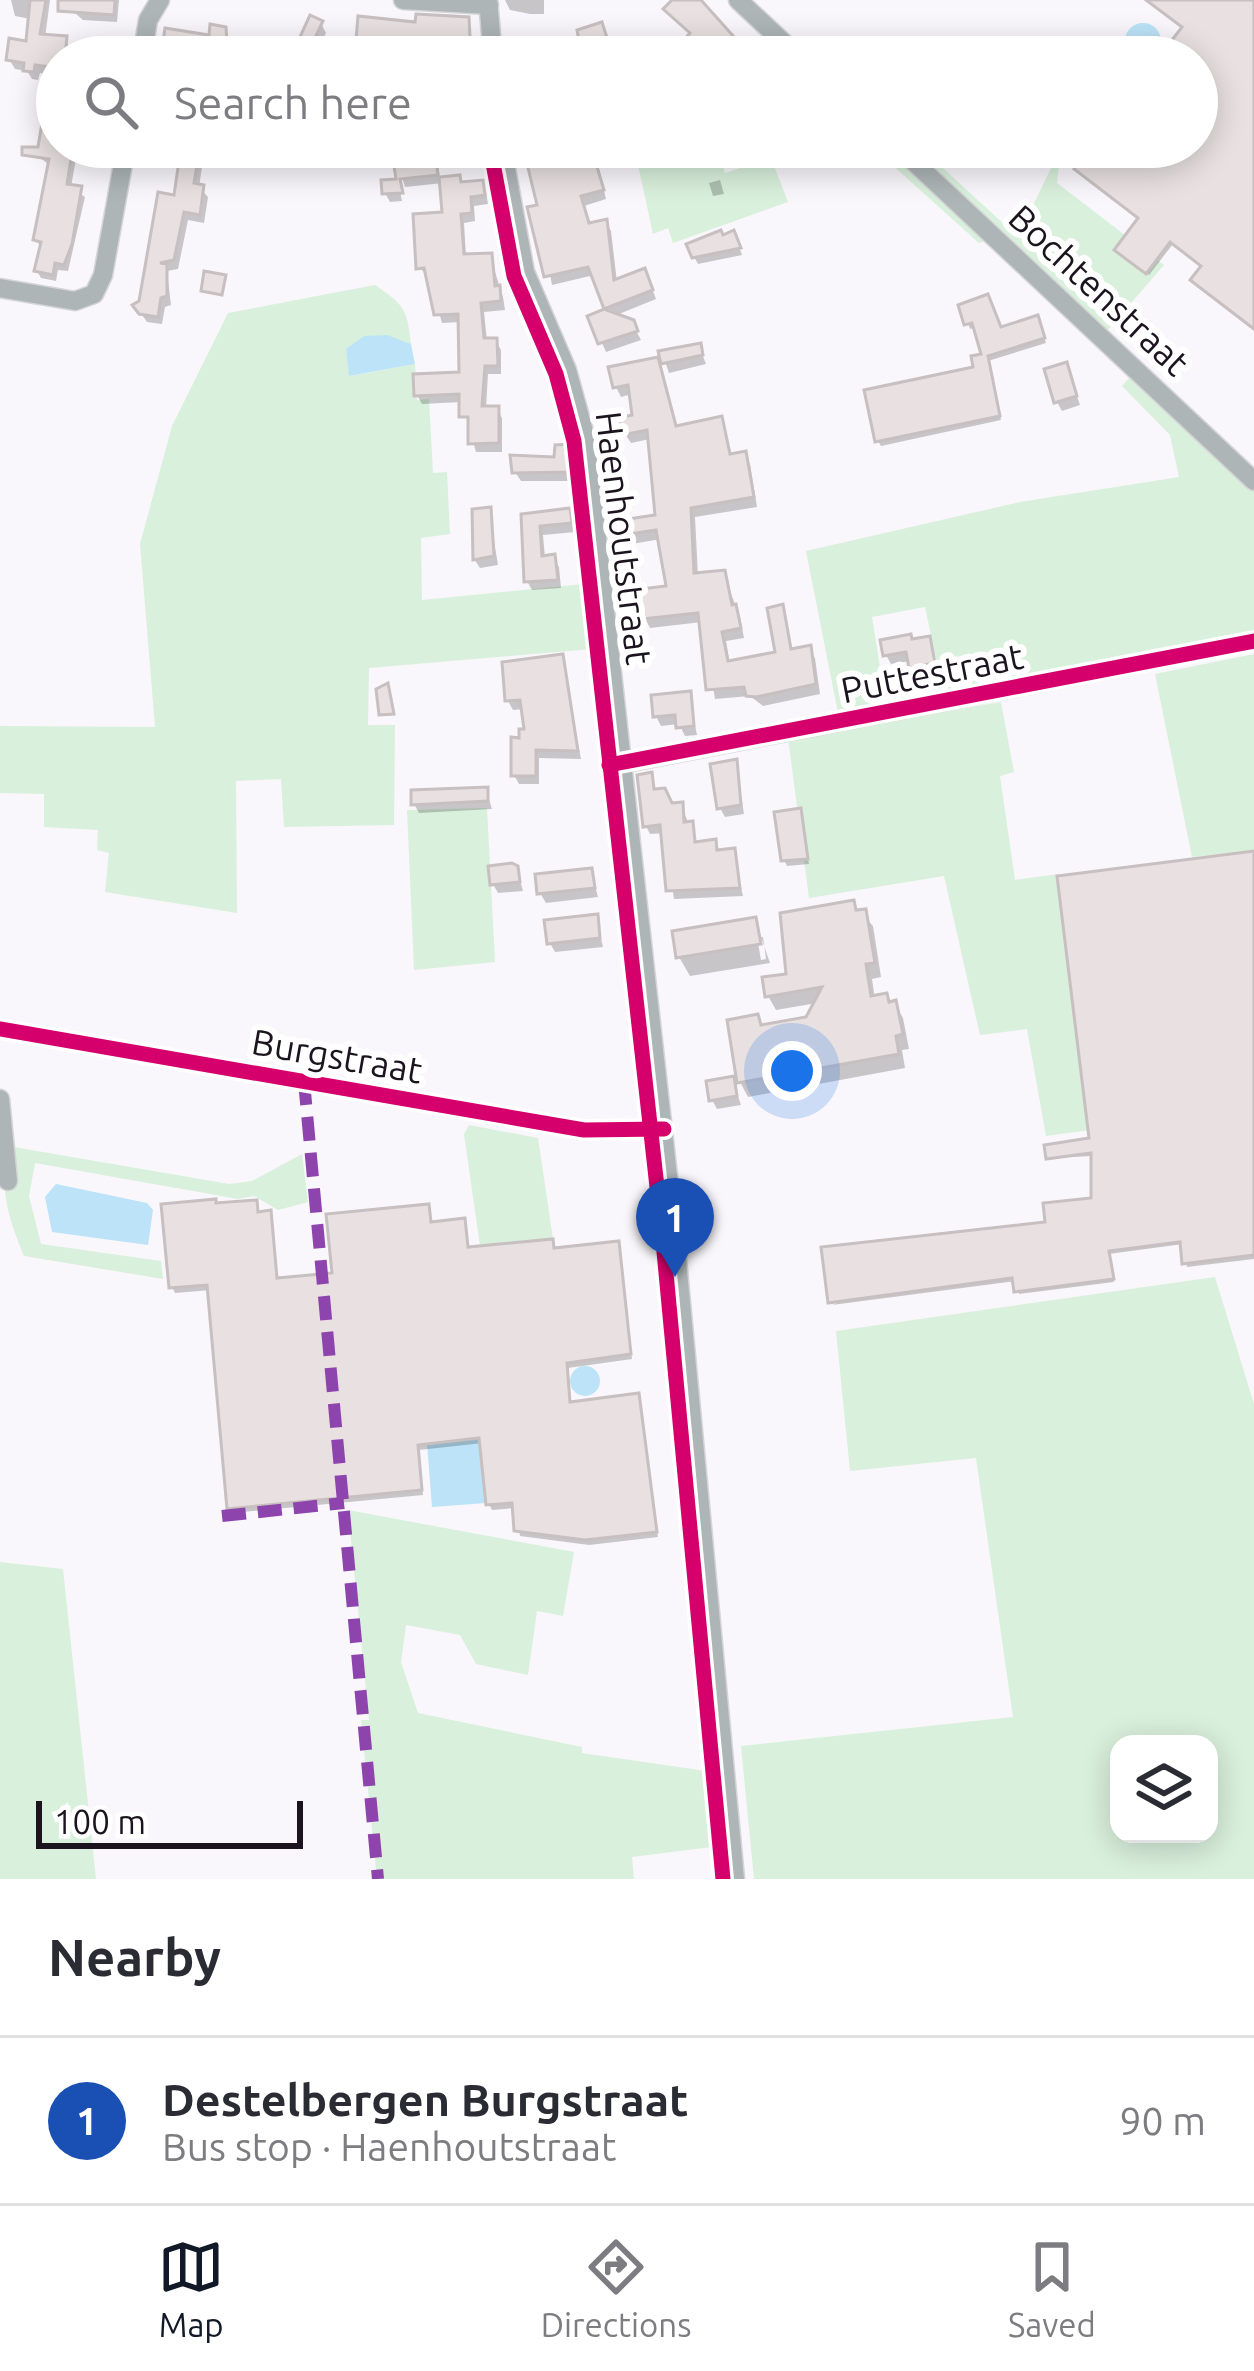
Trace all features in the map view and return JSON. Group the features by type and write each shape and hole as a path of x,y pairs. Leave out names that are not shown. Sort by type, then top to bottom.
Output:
{"street":[{"path":"145,36 148,20 163,0"},
{"path":"403,0 488,3 491,36"},
{"path":"738,0 777,36"},
{"path":"0,288 75,301 94,294 104,275 122,168"},
{"name":"Haenhoutstraat","path":"506,168 525,272 567,370 586,439 664,1129 735,1879"},
{"name":"Bochtenstraat","path":"920,168 1254,481"},
{"name":"Puttestraat","path":"621,764 1254,641"},
{"name":"Burgstraat","path":"0,1029 584,1130 664,1129"},
{"path":"0,1099 8,1181"}],"green space":[{"path":"639,168 723,168 725,173 775,168 788,202 673,243 668,228 653,234"},
{"path":"896,168 911,168 990,239 979,243"},
{"path":"928,168 943,168 1018,237 1051,168 1059,168 1057,183 1164,265 1106,332"},
{"path":"375,285 403,310 411,344 377,337 354,344 346,349 350,376 415,364 417,400 429,399 433,473 447,472 450,534 421,538 422,600 584,584 592,649 369,668 368,725 395,725 394,825 284,827 281,779 236,781 237,913 105,892 109,853 97,850 98,830 44,827 44,794 0,793 0,726 155,727 140,544 172,426 228,313"},
{"path":"1130,377 1254,490 1254,632 943,691 925,607 872,617 886,705 838,713 806,551 1020,502 1179,477 1170,435 1122,386"},
{"path":"1254,654 1254,850 1192,857 1155,674"},
{"path":"1001,702 1014,772 1000,776 1015,880 1059,874 1090,1130 1046,1136 1027,1029 980,1035 944,876 809,898 788,738"},
{"path":"487,808 495,962 414,970 407,810"},
{"path":"469,1125 538,1138 553,1239 480,1246 464,1134"},
{"path":"8,1146 229,1184 252,1181 302,1154 308,1202 278,1210 254,1196 238,1199 35,1163 29,1196 41,1244 161,1261 163,1279 24,1256 7,1202"},
{"path":"1215,1277 1254,1404 1254,1879 754,1879 741,1746 1013,1717 976,1458 850,1471 836,1331"},
{"path":"348,1510 574,1552 563,1616 537,1611 528,1675 476,1664 460,1635 406,1625 401,1662 418,1713 582,1747 582,1753 706,1771 712,1847 632,1857 634,1879 377,1879 361,1720 369,1720"},
{"path":"0,1562 63,1569 96,1879 0,1879"}],"water":[{"path":"1143,23 1160,34 1126,36 1130,28"},
{"path":"387,335 411,344 415,364 349,376 346,349 364,336"},
{"path":"56,1184 147,1203 153,1210 148,1245 52,1232 45,1197"},
{"path":"585,1366 596,1370 600,1381 596,1392 585,1396 574,1392 570,1381 574,1370"},
{"path":"479,1438 486,1503 432,1507 427,1444"}],"building":[{"path":"30,0 46,0 40,34 67,36 36,36 34,72 23,71 24,63 6,60 9,38 26,41"},
{"path":"58,0 115,0 114,15 58,11"},
{"path":"672,0 701,0 733,36 687,36 690,33 663,9"},
{"path":"1146,0 1254,0 1254,329 1190,280 1201,266 1170,242 1146,274 1114,250 1138,218 1074,169 1218,168 1218,36 1175,36 1182,27"},
{"path":"416,14 469,17 470,36 356,36 358,16 415,22"},
{"path":"310,15 323,21 316,36 300,36"},
{"path":"602,22 606,36 578,36 577,30"},
{"path":"210,24 226,27 227,36 164,36 165,28 209,35"},
{"path":"22,147 36,147 36,157 22,155"},
{"path":"47,168 70,168 67,184 82,186 72,244 64,265 55,263 53,275 34,271 41,242 33,240"},
{"path":"178,168 196,168 194,183 204,185 200,215 184,212 174,260 160,263 167,264 167,296 161,298 158,317 139,314 132,305 139,301 158,192 174,195"},
{"path":"394,168 437,168 438,175 400,179 403,193 382,194 381,180 396,179"},
{"path":"528,168 597,168 604,190 581,196 589,223 607,219 614,280 645,268 653,290 604,309 588,267 544,277 527,207 537,205"},
{"path":"460,175 461,182 483,180 485,195 471,197 472,213 461,214 464,254 492,253 495,286 500,285 501,301 481,303 484,338 497,338 498,366 485,366 482,406 499,406 499,443 468,444 468,417 459,417 459,394 414,396 413,374 459,372 458,314 434,315 424,268 416,269 413,214 442,212 439,177"},
{"path":"721,230 723,235 734,230 741,248 692,258 686,244"},
{"path":"204,271 226,275 222,295 201,291"},
{"path":"988,294 1001,327 1038,315 1045,338 988,356 1000,416 875,442 864,390 973,367 971,356 981,354 972,323 964,325 958,305"},
{"path":"604,309 634,320 638,331 598,344 587,316"},
{"path":"701,343 703,355 661,364 658,351"},
{"path":"658,357 676,426 722,416 730,454 746,451 754,497 691,508 694,573 725,570 732,605 736,604 741,628 722,632 728,661 775,652 767,608 783,604 791,649 811,645 816,684 756,697 746,696 744,687 706,690 698,613 642,619 641,613 626,615 624,591 666,586 656,530 617,536 615,521 655,515 647,430 623,435 619,418 632,415 628,385 613,388 608,367"},
{"path":"1067,362 1077,396 1054,403 1044,369"},
{"path":"571,444 573,472 512,473 510,455 554,457 555,445"},
{"path":"491,507 494,556 473,560 472,509"},
{"path":"570,508 572,523 540,526 542,556 555,554 558,580 524,582 521,514"},
{"path":"911,634 912,639 930,636 935,663 909,668 906,652 883,656 880,640"},
{"path":"563,654 578,751 536,750 536,776 511,776 511,737 519,738 519,729 524,729 520,700 505,701 502,662"},
{"path":"388,683 394,714 379,715 376,689"},
{"path":"691,691 694,726 676,728 675,715 653,717 651,695"},
{"path":"737,759 741,805 717,809 710,764"},
{"path":"652,772 654,789 665,788 672,803 683,802 684,822 693,821 695,842 716,839 717,850 735,848 740,888 666,891 660,825 643,827 637,775"},
{"path":"488,787 488,801 411,805 411,790"},
{"path":"801,808 808,859 781,861 774,812"},
{"path":"1254,851 1254,1255 1182,1264 1180,1242 1109,1251 1114,1279 1014,1292 1012,1278 828,1303 821,1247 1045,1222 1043,1203 1091,1198 1091,1153 1046,1159 1044,1145 1089,1138 1057,876"},
{"path":"488,866 518,866 520,882 490,885"},
{"path":"592,868 595,888 537,894 535,874"},
{"path":"854,900 856,910 866,909 875,963 866,964 871,996 887,993 889,1002 896,1000 903,1034 896,1036 899,1054 737,1083 727,1020 758,1014 761,1025 806,1017 822,987 765,997 762,977 786,974 780,913"},
{"path":"598,914 600,938 547,944 544,920"},
{"path":"756,917 761,944 676,958 672,931"},
{"path":"734,1076 737,1096 709,1101 706,1081"},
{"path":"216,1199 216,1203 257,1200 258,1212 271,1210 277,1278 332,1273 326,1214 429,1204 431,1222 465,1218 468,1247 553,1239 554,1248 619,1241 631,1354 567,1363 570,1402 639,1393 657,1532 585,1540 514,1531 512,1503 486,1505 479,1438 418,1445 422,1490 227,1509 207,1285 169,1288 161,1204"}],"marked path":[{"path":"304,1081 378,1879"},
{"path":"222,1516 344,1503"}],"cycle path":[{"path":"494,168 514,276 556,374 574,441 663,1241 723,1879"},
{"path":"609,765 1254,641"},
{"path":"0,1029 584,1130 664,1129"}],"place":[{"name":"Destelbergen Burgstraat","path":"675,1277"}]}
